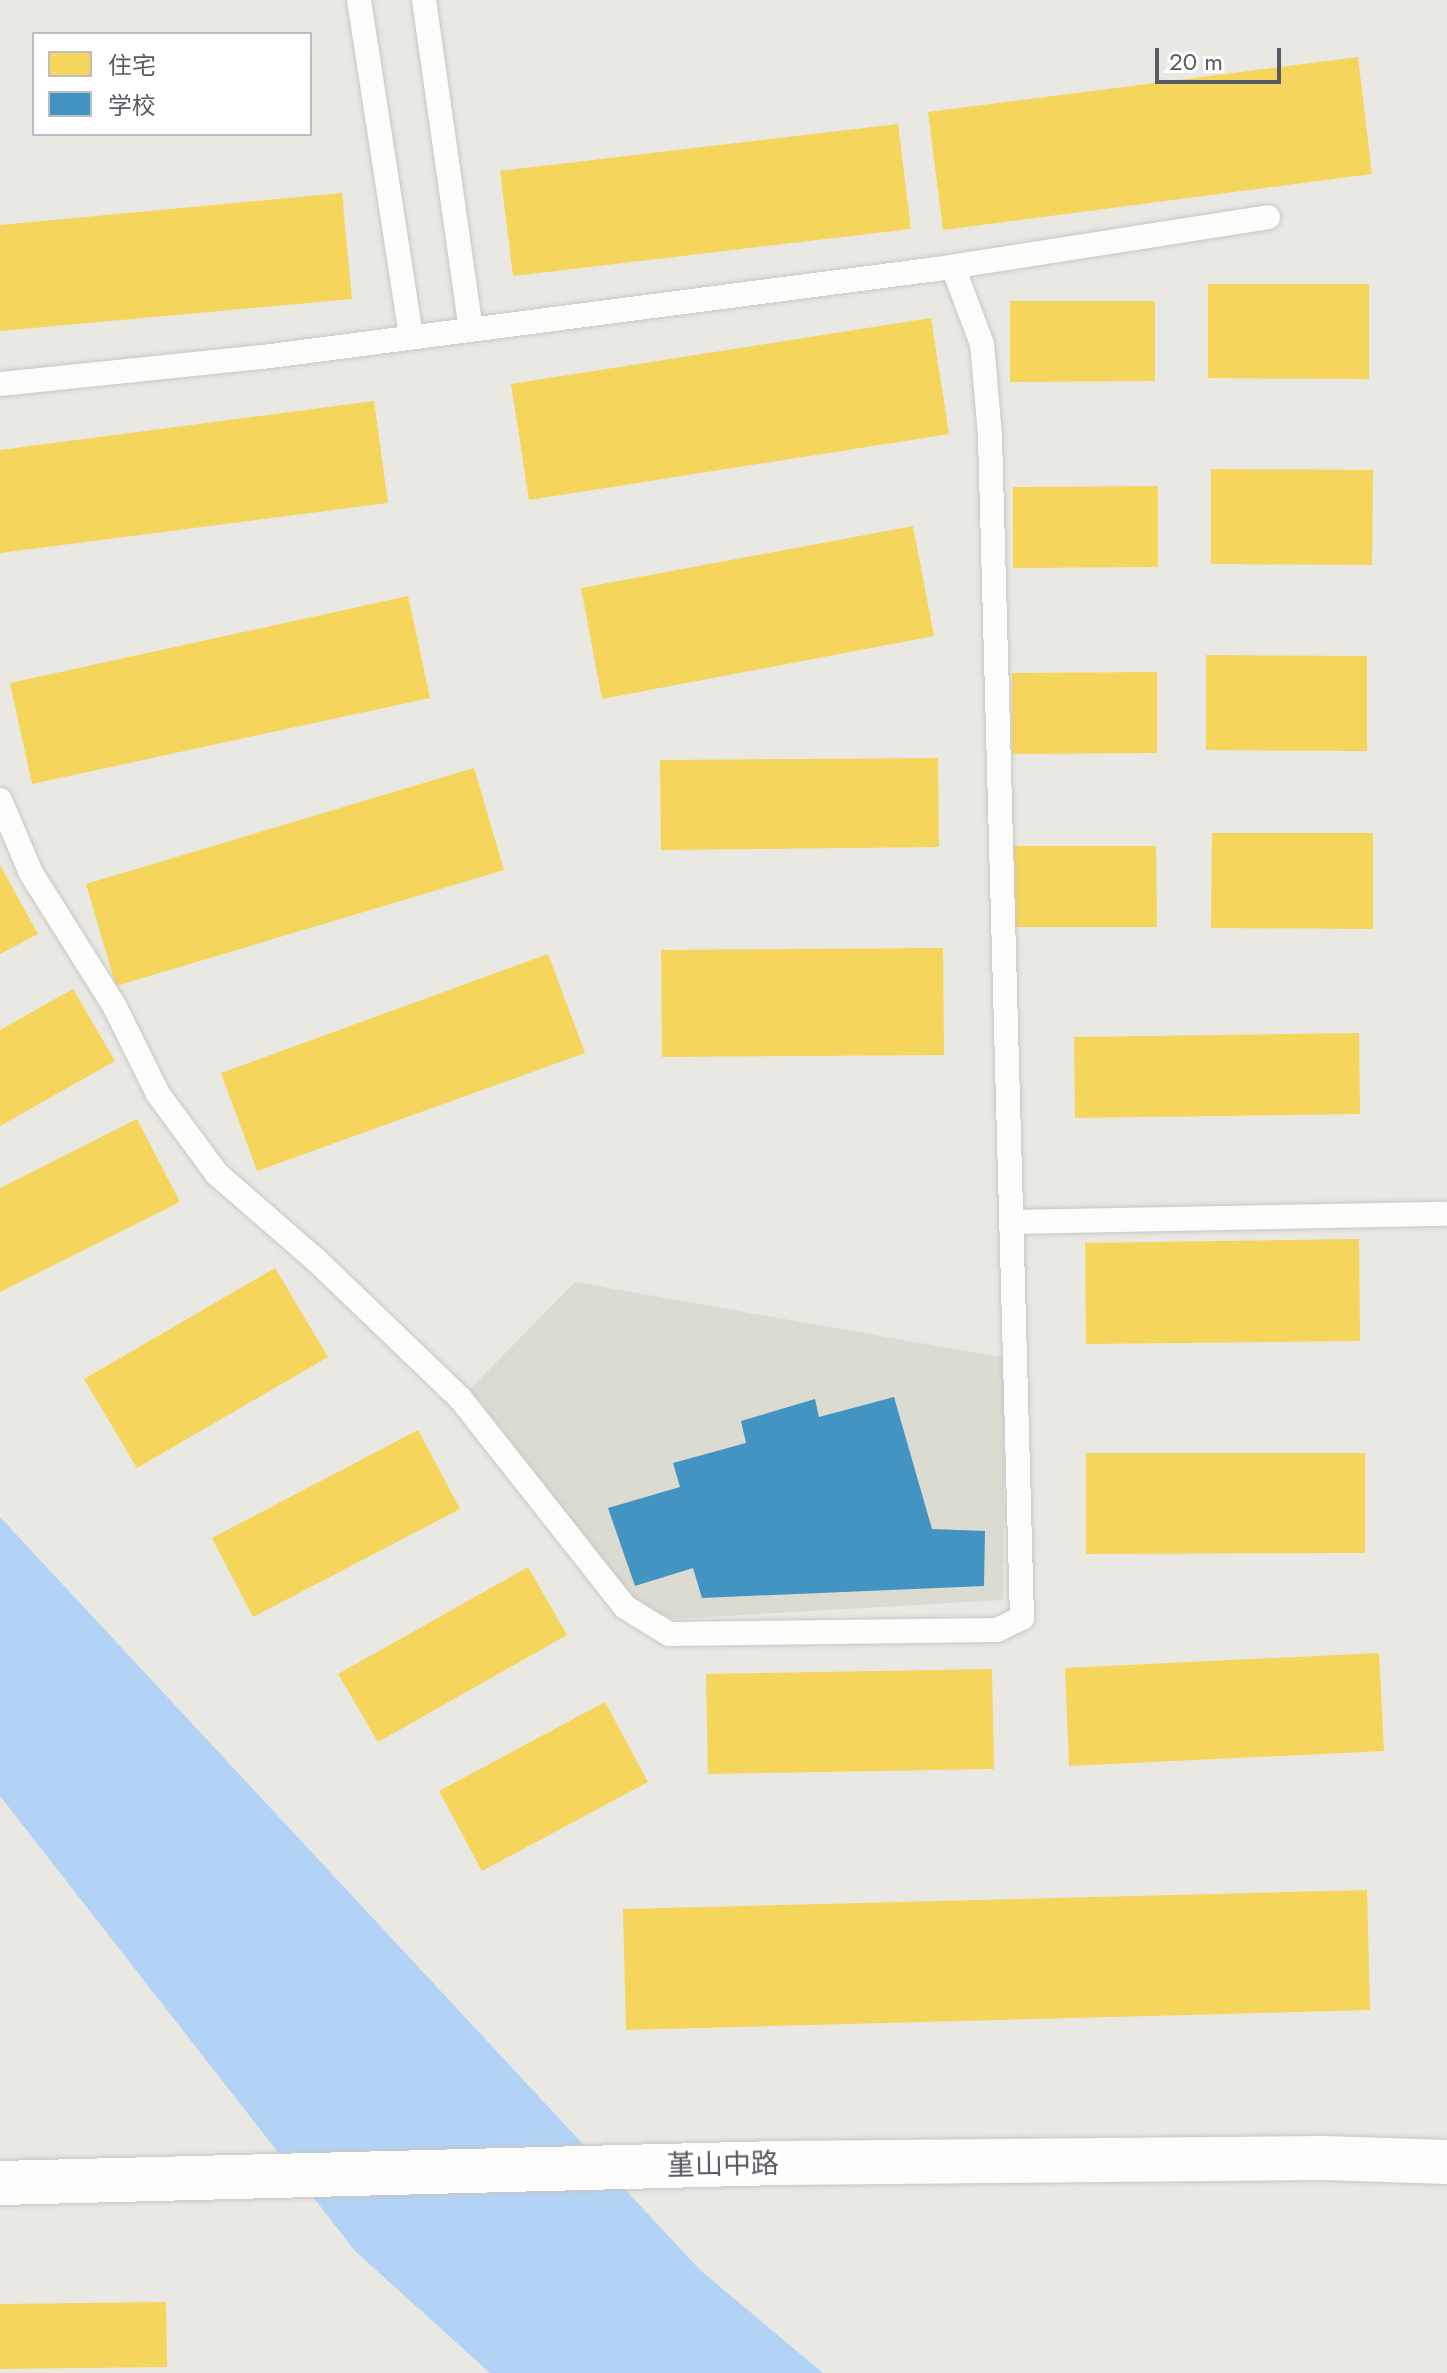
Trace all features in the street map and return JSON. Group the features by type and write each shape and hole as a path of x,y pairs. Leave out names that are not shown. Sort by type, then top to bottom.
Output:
{"street":[{"name":"堇山中路","path":"0,2183 781,2163 1308,2158 1447,2162"}],"lane":[{"path":"359,0 411,337"},
{"path":"424,0 471,330"},
{"path":"0,384 471,330 953,267 1268,217"},
{"path":"0,800 31,873 115,1007 158,1094 217,1174 316,1260 460,1398 625,1607 669,1634 997,1630 1022,1618 990,435 982,344 953,267"},
{"path":"1011,1222 1447,1214"}],"shaded area":[{"path":"575,1282 1005,1358 1003,1600 672,1619 633,1599 470,1389"}],"water":[{"path":"0,1517 700,2270 823,2373 490,2373 355,2251 0,1796"}],"building: 住宅":[{"path":"1358,57 1372,174 943,230 928,112"},
{"path":"898,124 911,229 513,276 500,171"},
{"path":"342,193 352,299 0,331 0,225"},
{"path":"1208,284 1369,284 1369,379 1208,378"},
{"path":"1010,301 1155,301 1155,381 1010,382"},
{"path":"931,318 949,434 529,500 511,384"},
{"path":"374,401 388,503 0,553 0,450"},
{"path":"1211,469 1373,470 1372,565 1211,564"},
{"path":"1158,486 1158,567 1013,568 1013,487"},
{"path":"913,526 934,636 602,699 581,588"},
{"path":"408,596 430,698 32,784 10,683"},
{"path":"1206,655 1367,656 1367,751 1206,750"},
{"path":"1157,672 1157,753 1012,754 1012,673"},
{"path":"938,758 939,847 661,850 660,760"},
{"path":"474,768 504,870 116,986 86,884"},
{"path":"1212,833 1373,833 1373,929 1211,928"},
{"path":"1011,846 1156,846 1157,927 1012,927"},
{"path":"0,865 38,934 0,954"},
{"path":"943,948 944,1055 662,1057 661,950"},
{"path":"548,954 585,1053 257,1171 221,1073"},
{"path":"73,989 115,1061 0,1126 0,1030"},
{"path":"1359,1033 1360,1114 1075,1118 1074,1037"},
{"path":"137,1119 180,1202 0,1292 0,1188"},
{"path":"1359,1239 1360,1341 1086,1344 1085,1243"},
{"path":"275,1268 328,1357 137,1468 84,1379"},
{"path":"418,1430 460,1509 253,1617 212,1538"},
{"path":"1086,1453 1365,1453 1365,1553 1086,1554"},
{"path":"528,1567 567,1635 378,1742 338,1674"},
{"path":"1379,1653 1384,1751 1069,1766 1065,1668"},
{"path":"992,1669 994,1769 708,1774 706,1674"},
{"path":"605,1702 648,1782 482,1871 439,1791"},
{"path":"1367,1890 1370,2010 626,2030 623,1909"},
{"path":"166,2302 167,2367 0,2369 0,2304"}],"building: 学校":[{"path":"894,1397 932,1529 985,1531 984,1586 702,1598 693,1568 635,1586 608,1508 680,1487 673,1463 746,1443 741,1421 815,1399 819,1417"}]}
